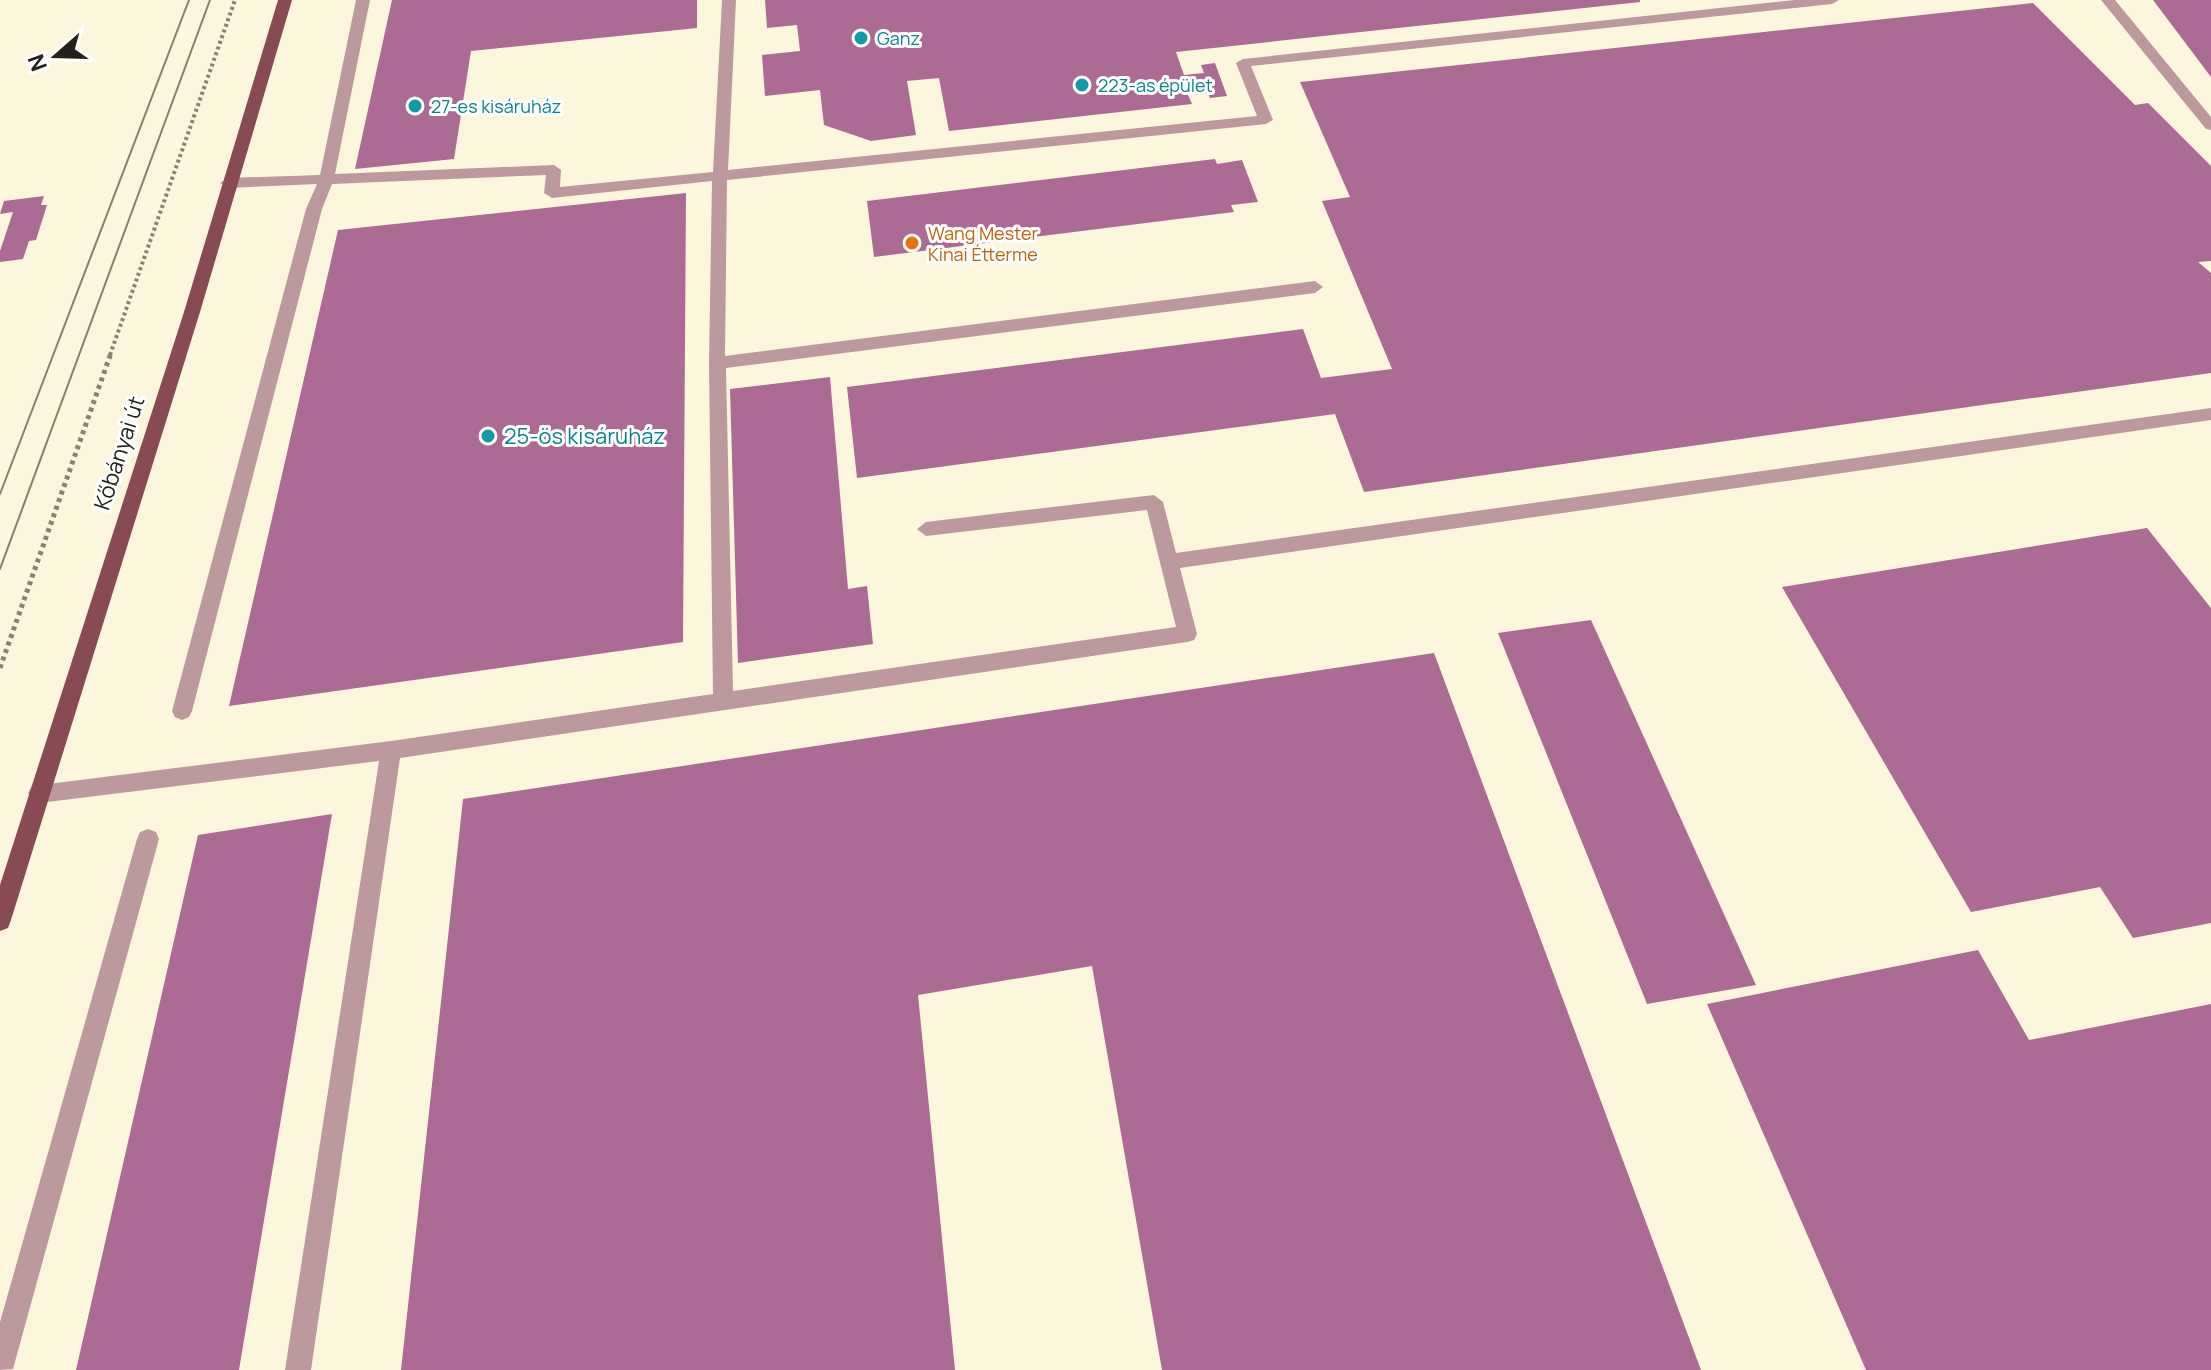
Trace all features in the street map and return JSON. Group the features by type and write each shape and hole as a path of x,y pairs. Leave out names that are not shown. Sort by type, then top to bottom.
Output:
{"main road":[{"name":"Kőbányai út","path":"0,920 192,312 285,0"}],"lane":[{"path":"182,711 310,224 326,180 363,0"},
{"path":"723,702 717,363 720,174 729,0"},
{"path":"228,183 554,170 552,193 1266,120 1243,63 1754,4 1832,0"},
{"path":"2108,0 2211,126"},
{"path":"717,363 1315,287"},
{"path":"1169,562 2211,414"},
{"path":"39,793 391,750 1187,634 1154,502 926,529"},
{"path":"298,1370 391,750"},
{"path":"0,1369 148,839"}],"path":[{"path":"0,668 235,0"}],"building":[{"path":"392,0 697,0 697,28 471,51 454,159 355,169"},
{"path":"765,0 1640,2 1176,52 1184,75 1204,73 1201,65 1215,63 1227,96 1210,98 1208,93 1188,95 1192,104 949,131 939,78 907,81 916,135 871,141 824,125 820,90 765,96 762,55 800,51 797,25 767,28"},
{"path":"2153,0 2211,0 2211,77"},
{"path":"2033,3 2135,105 2148,103 2211,166 2211,261 2198,262 2211,273 2211,373 1364,492 1335,414 857,478 847,387 1303,329 1321,378 1392,369 1322,201 1350,197 1300,82"},
{"path":"1215,159 1217,164 1242,160 1258,202 1231,205 1234,212 874,257 867,201"},
{"name":"25-ös kisáruház","path":"686,193 683,642 229,706 338,230"},
{"path":"44,196 41,205 47,205 36,240 29,241 23,259 0,262 0,251 13,212 0,214 4,201"},
{"path":"830,377 848,589 867,586 873,644 738,663 730,389"},
{"path":"2147,528 2211,608 2211,923 2133,938 2100,887 1971,912 1782,587"},
{"path":"1591,620 1756,985 1647,1004 1498,633"},
{"path":"1434,653 1701,1370 1162,1370 1092,966 918,995 955,1370 401,1370 463,799"},
{"path":"332,814 239,1370 76,1370 198,835"},
{"path":"1978,950 2029,1040 2211,1004 2211,1370 1866,1370 1707,1004"}],"tram line":[{"path":"0,494 189,0"},
{"path":"0,569 210,0"}],"place":[{"name":"Ganz","path":"861,38"},
{"name":"223-as épület","path":"1082,85"},
{"name":"27-es kisáruház","path":"415,106"},
{"name":"Wang Mester Kinai Étterme","path":"912,243"},
{"name":"25-ös kisáruház","path":"488,436"}]}
